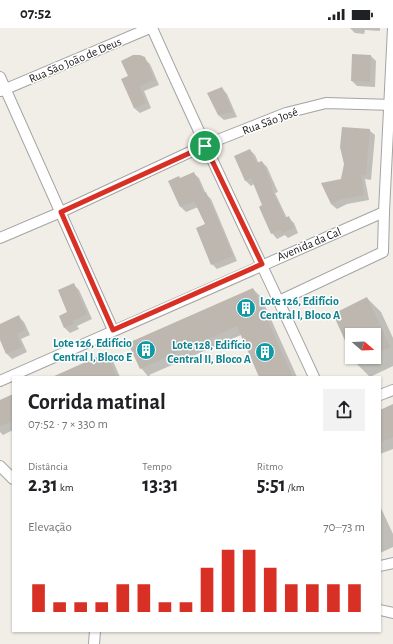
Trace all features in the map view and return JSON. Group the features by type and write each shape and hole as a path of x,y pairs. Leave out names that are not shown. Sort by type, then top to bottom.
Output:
{"street":[{"name":"Rua São João de Deus","path":"3,90 151,28"},
{"path":"151,28 314,376"},
{"path":"279,301 383,252 391,105 393,28"},
{"path":"0,76 3,90 61,212 113,330"},
{"name":"Rua São José","path":"0,238 61,212 205,146 286,113 326,103 391,105"},
{"name":"Avenida da Cal","path":"0,381 262,264 384,212"},
{"path":"381,395 393,390"},
{"path":"0,466 12,478"},
{"path":"381,566 393,563"},
{"path":"381,610 393,613"},
{"path":"94,644 96,632"}],"building":[{"path":"352,54 371,55 370,82 351,81"},
{"path":"133,55 145,57 154,80 139,86 146,103 134,108 121,79 128,76 121,61"},
{"path":"222,87 233,112 218,115 207,93"},
{"path":"342,127 370,129 366,176 361,174 364,195 342,199 331,204 321,183 341,179 344,164 340,147"},
{"path":"250,149 256,163 262,161 273,187 271,188 285,218 289,216 294,228 282,233 280,230 271,234 259,207 262,205 251,178 245,181 234,156"},
{"path":"194,172 204,193 206,192 233,256 211,265 196,228 205,224 194,201 180,207 168,181"},
{"path":"74,283 87,314 73,321 74,324 64,328 59,316 67,312 58,290"},
{"path":"253,288 293,376 259,376 237,326 140,369 128,343"},
{"path":"367,297 390,347 381,352 381,328 345,328 345,341 333,314"},
{"path":"19,315 25,330 17,334 22,347 6,354 0,340 0,324"},
{"path":"106,353 117,376 54,376"},
{"path":"12,394 12,421 0,426 0,400"},
{"path":"393,404 393,437 381,443 381,410"}],"place":[{"name":"Lote 126, Edifício Central I, Bloco A","path":"246,308"},
{"name":"Lote 126, Edifício Central I, Bloco E","path":"146,350"},
{"name":"Lote 128, Edifício Central II, Bloco A","path":"265,352"}],"route":[{"path":"205,146 262,264 113,330 61,212 205,146"}]}
